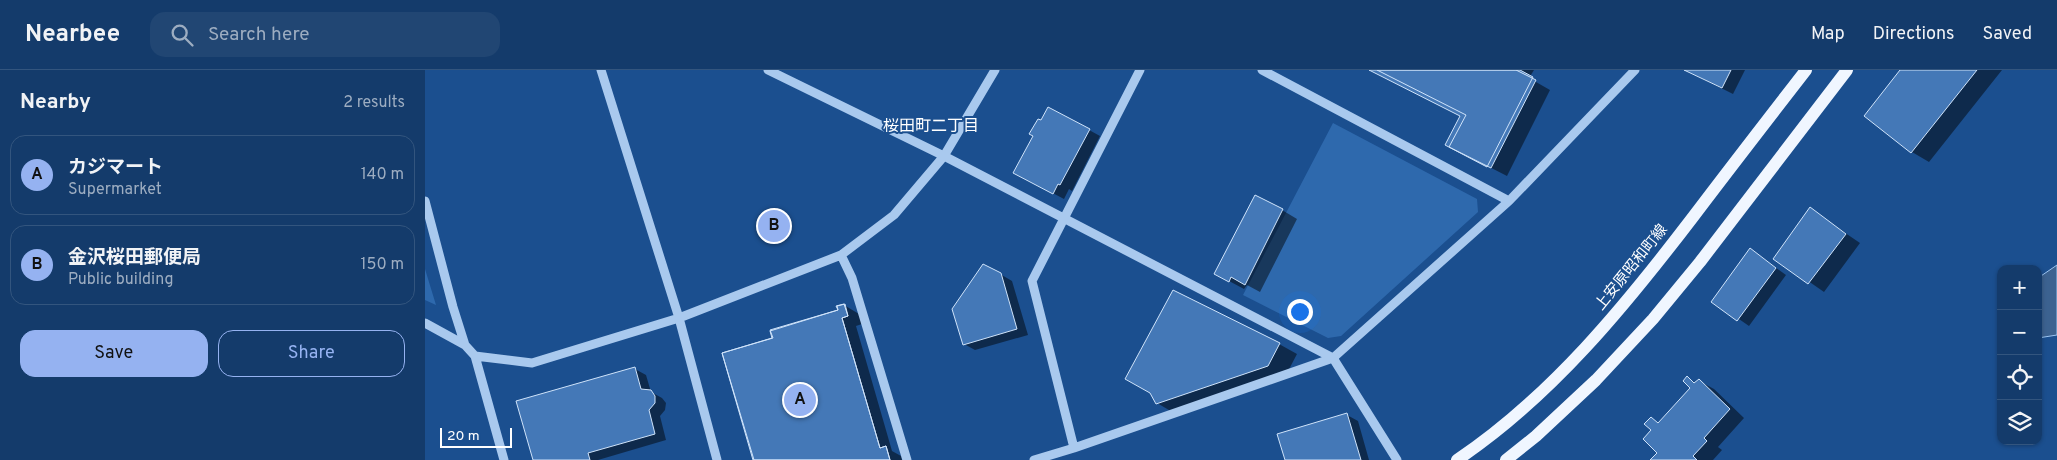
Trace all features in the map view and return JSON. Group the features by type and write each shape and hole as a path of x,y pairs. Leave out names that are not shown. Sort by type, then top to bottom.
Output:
{"main road":[{"name":"上安原昭和町線","path":"1457,460 1516,413 1561,372 1609,322 1652,270 1806,70"},
{"path":"1505,460 1536,436 1596,380 1653,319 1700,262 1847,70"}],"street":[{"path":"601,70 679,318 717,460"},
{"path":"768,70 944,156 1333,358 1397,460"},
{"path":"475,356 532,363 679,318 841,255 894,215 944,156 995,70"},
{"path":"1075,448 1032,281 1063,217 1140,70"},
{"path":"1262,70 1509,201"},
{"path":"1034,460 1075,448 1333,358 1509,201 1635,70"},
{"path":"425,201 465,345"},
{"path":"841,255 852,278 907,460"},
{"path":"425,323 465,345 475,356 504,460"}],"shaded area":[{"path":"1333,123 1477,199 1478,212 1341,336 1328,338 1243,295"},
{"path":"2057,265 2057,335 2042,337 2042,310 2042,275"},
{"path":"425,269 436,305 425,300"}],"building":[{"path":"1369,70 1520,70 1533,77 1487,167 1445,145 1460,116"},
{"path":"1377,70 1516,70 1536,80 1491,168 1449,147 1466,115"},
{"path":"1684,70 1731,70 1722,88"},
{"path":"1900,70 1977,70 1911,153 1864,116"},
{"path":"1048,107 1090,129 1060,185 1058,184 1053,194 1013,173 1033,136 1029,134 1038,119 1041,120"},
{"path":"1255,195 1283,209 1245,285 1231,277 1229,282 1214,274"},
{"path":"1810,207 1846,234 1808,284 1773,259"},
{"path":"1750,248 1776,268 1737,321 1711,302"},
{"path":"983,264 1001,273 1017,329 963,345 952,309"},
{"path":"1173,290 1280,343 1268,366 1156,404 1150,393 1125,379"},
{"path":"844,304 848,316 842,318 880,448 886,446 890,460 753,460 722,353 772,338 770,331 838,310 836,306"},
{"path":"845,304 848,316 842,318 880,448 886,446 890,460 754,460 722,353 773,338 770,330 838,310 837,306"},
{"path":"635,367 641,389 651,390 655,396 655,403 649,410 655,434 588,453 590,460 533,460 516,401"},
{"path":"1687,376 1694,383 1699,379 1730,409 1704,438 1707,441 1693,456 1697,460 1650,460 1657,453 1643,439 1651,430 1644,424 1651,417 1658,423 1690,388 1683,381"},
{"path":"1347,413 1361,460 1285,460 1277,434"}],"place":[{"name":"金沢桜田郵便局","path":"774,226"},
{"name":"カジマート","path":"800,400"}],"district":[{"name":"桜田町二丁目","path":"931,127"}]}
